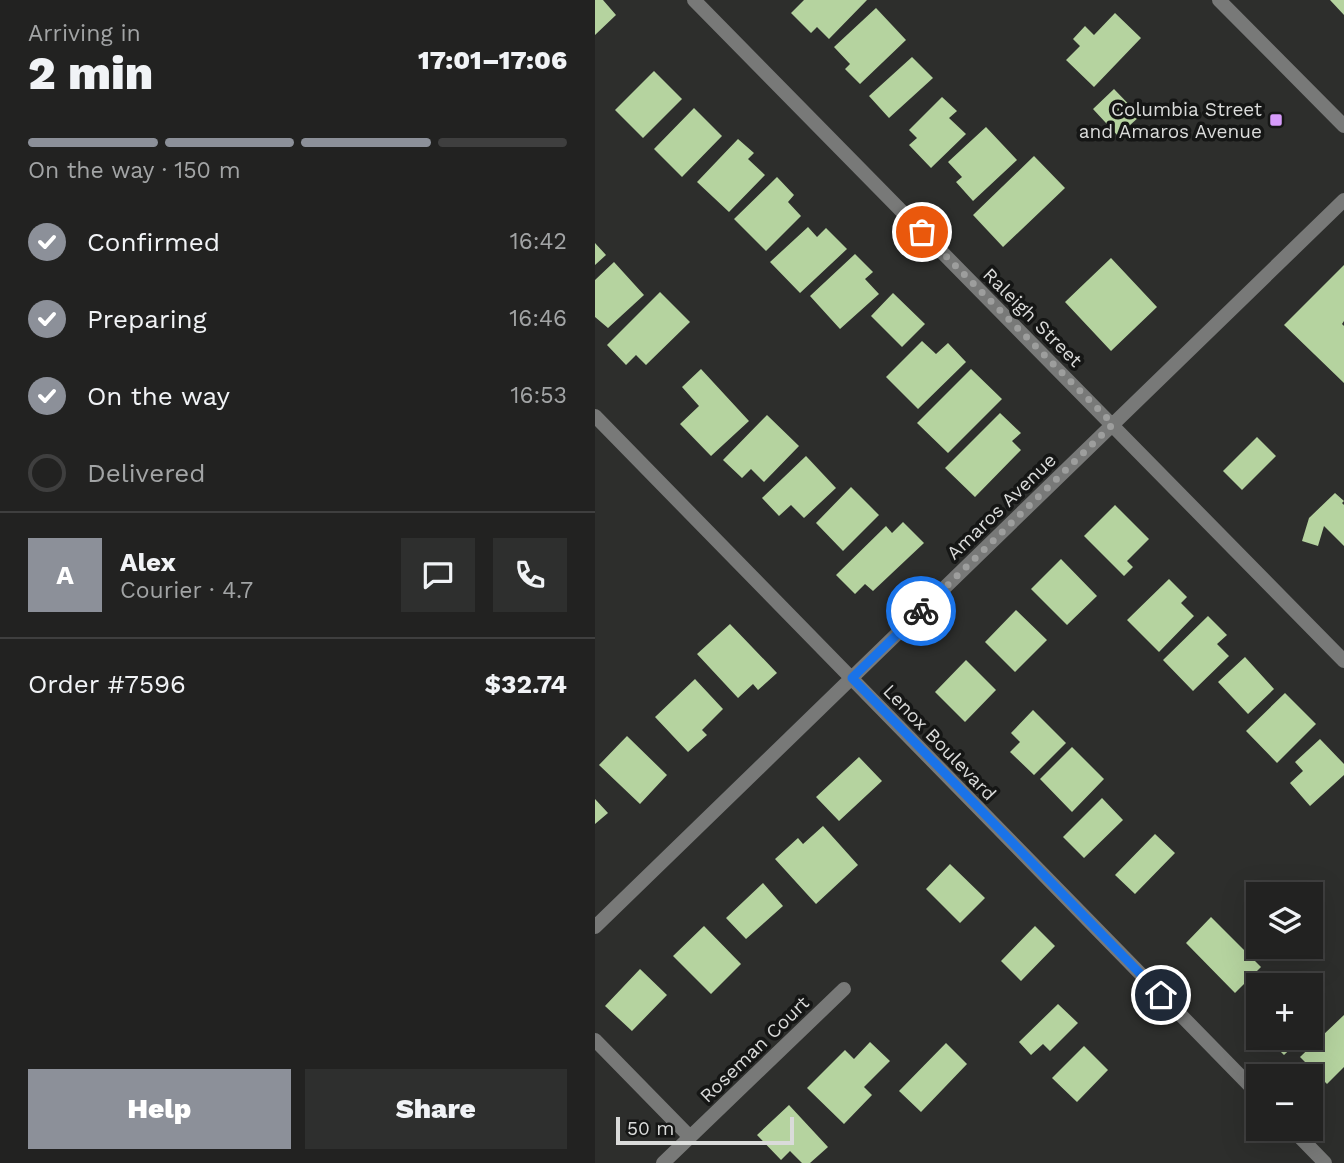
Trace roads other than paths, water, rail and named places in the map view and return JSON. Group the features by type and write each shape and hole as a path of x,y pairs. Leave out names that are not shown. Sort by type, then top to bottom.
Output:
{"street":[{"name":"Raleigh Street","path":"694,0 1344,661"},
{"path":"1220,0 1344,126"},
{"name":"Amaros Avenue","path":"595,928 1344,200"},
{"name":"Lenox Boulevard","path":"595,416 1246,1082"},
{"name":"Roseman Court","path":"663,1163 844,989"},
{"path":"595,1040 690,1137"},
{"path":"1304,1141 1325,1163"}],"place":[{"name":"Columbia Street and Amaros Avenue","path":"1276,120"}]}
